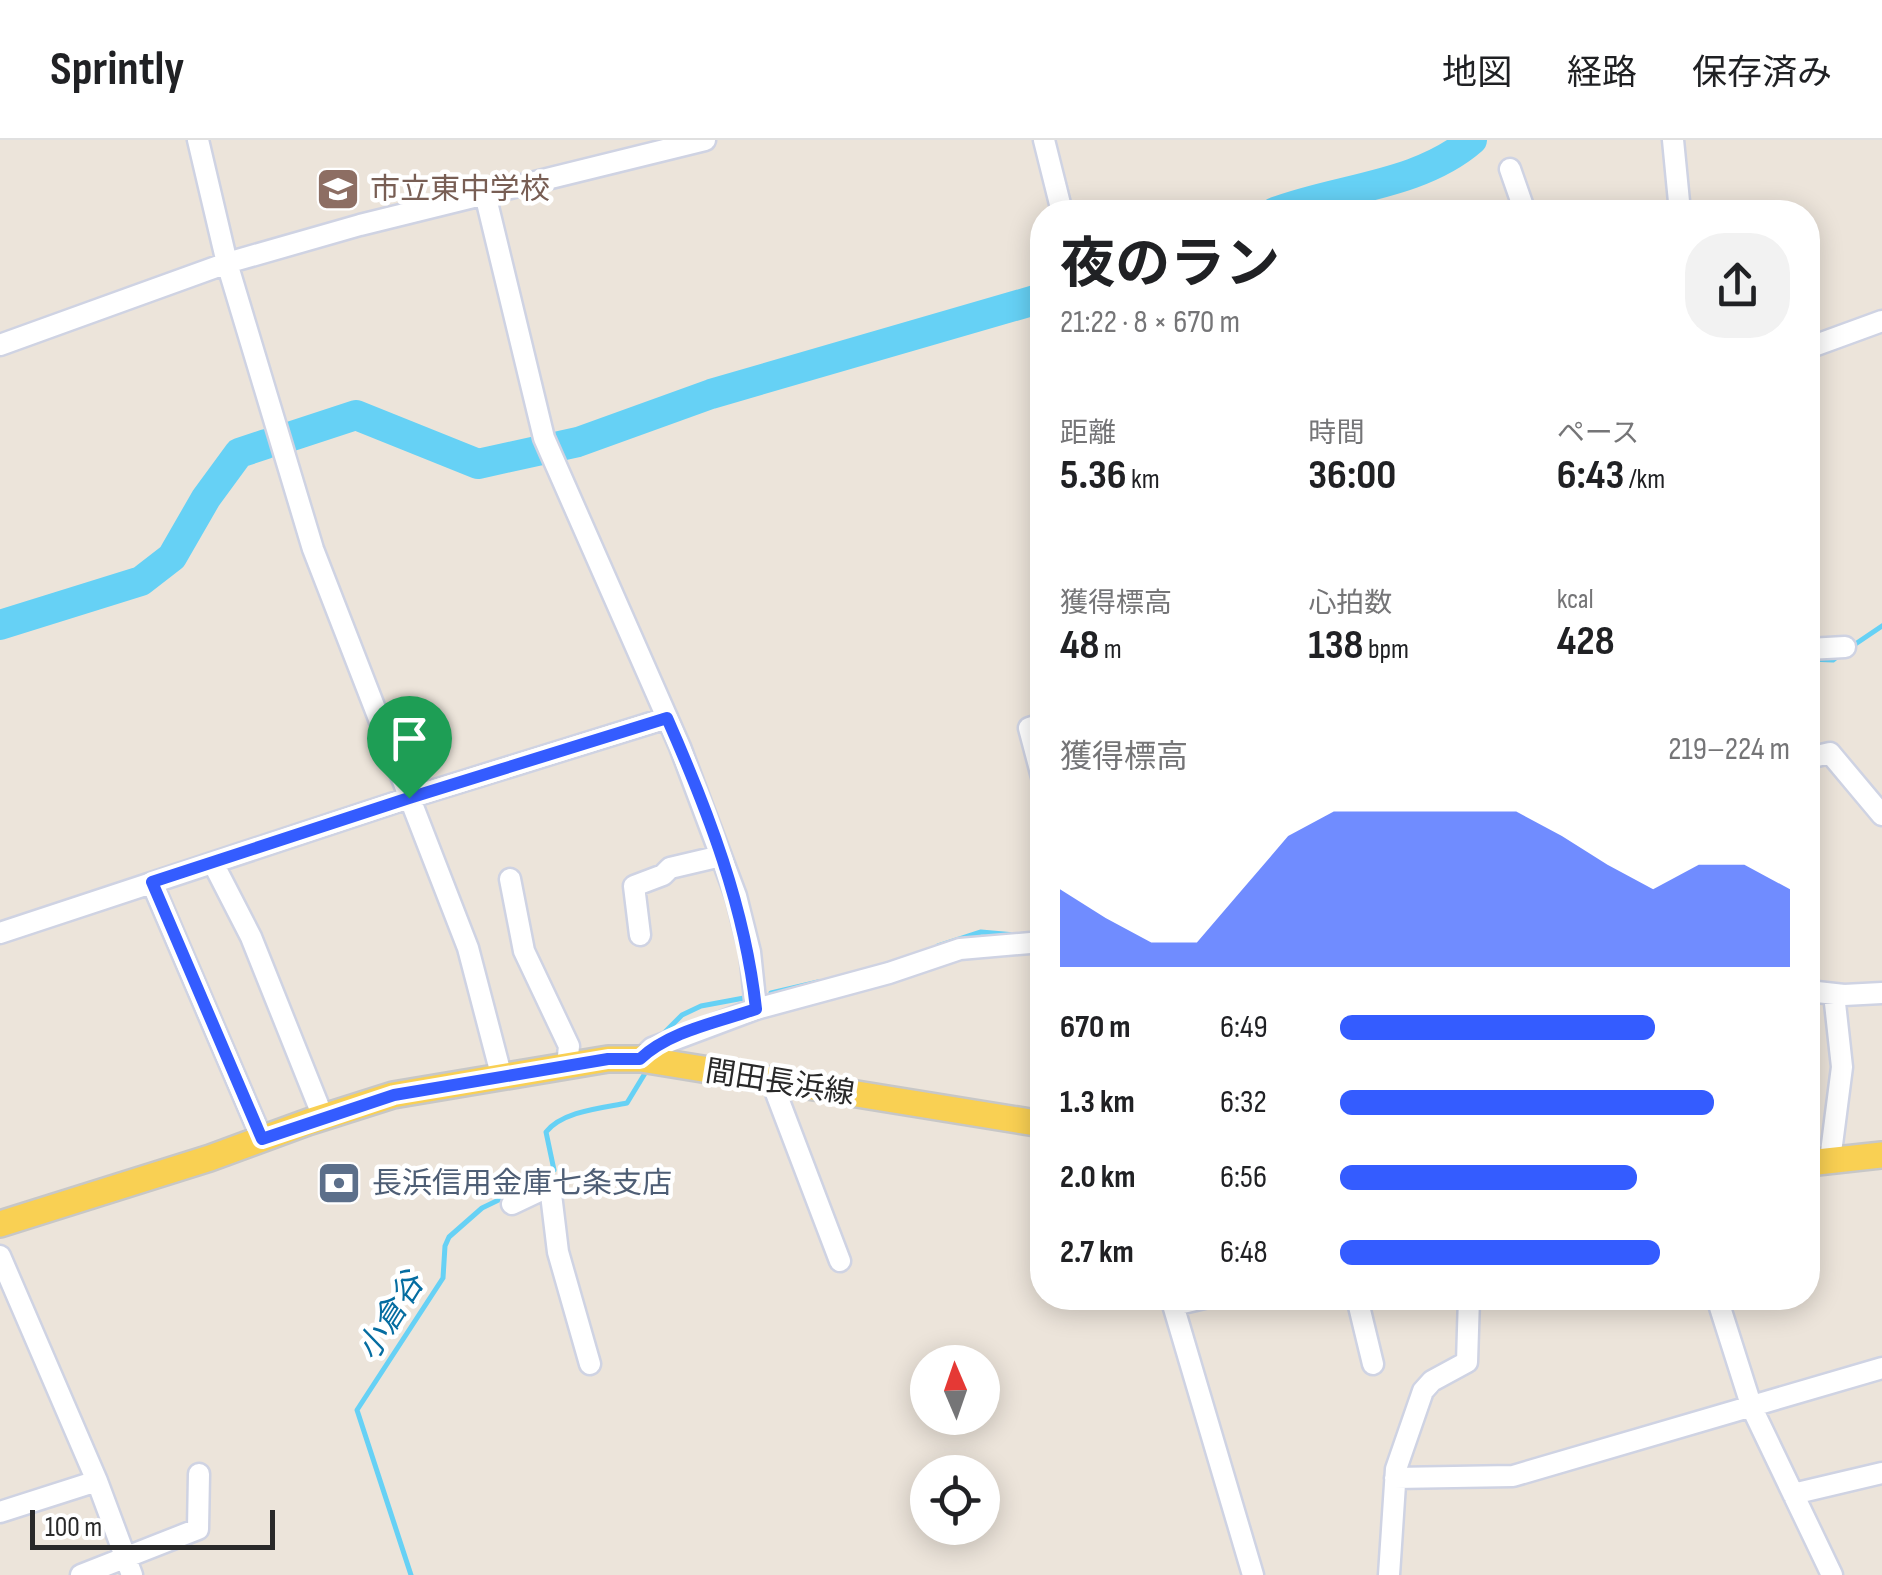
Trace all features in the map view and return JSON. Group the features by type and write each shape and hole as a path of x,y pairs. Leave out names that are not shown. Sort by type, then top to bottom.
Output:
{"main road":[{"name":"間田長浜線","path":"0,1224 394,1095 608,1059 640,1059 1030,1122"},
{"path":"1820,1161 1882,1155"}],"street":[{"path":"198,140 227,263 313,549 468,948 502,1078"},
{"path":"0,345 227,263 360,225 705,140"},
{"path":"1044,140 1059,200"},
{"path":"1673,140 1679,200"},
{"path":"1510,169 1521,200"},
{"path":"485,194 551,460 667,718 736,896 750,952 756,1009"},
{"path":"1820,344 1882,321"},
{"path":"1820,648 1845,647"},
{"path":"0,933 409,798 667,718"},
{"path":"1820,756 1830,754 1882,814"},
{"path":"640,935 634,886 670,868 721,856"},
{"path":"212,863 251,937 323,1117"},
{"path":"510,879 524,951 569,1046 566,1066"},
{"path":"152,882 262,1139"},
{"path":"640,1059 667,1041 756,1009 960,950 1030,943"},
{"path":"1820,992 1882,993"},
{"path":"1820,1157 1842,1067 1834,994"},
{"path":"776,1081 776,1093 840,1260"},
{"path":"512,1204 550,1186 558,1252 590,1364"},
{"path":"0,1256 97,1481 129,1566"},
{"path":"1175,1310 1253,1575"},
{"path":"1360,1310 1373,1364"},
{"path":"1390,1575 1395,1478 1423,1391 1467,1362 1468,1310"},
{"path":"1721,1310 1752,1408 1832,1575"},
{"path":"1395,1478 1513,1476 1882,1368"},
{"path":"1793,1494 1882,1473"},
{"path":"81,1575 129,1566 198,1529 199,1474"},
{"path":"0,1512 97,1481"}],"waterway":[{"path":"1315,200 1403,177 1451,155 1472,140"},
{"path":"292,436 356,415 478,464 578,442 711,394 1030,301"},
{"path":"0,625 141,581 172,557 206,498 239,453 266,444"},
{"name":"小倉谷","path":"1851,647 1882,626"},
{"name":"小倉谷","path":"1820,659 1838,656"},
{"name":"小倉谷","path":"938,946 981,932 1015,935"},
{"name":"小倉谷","path":"771,993 818,982"},
{"name":"小倉谷","path":"663,1034 682,1015 701,1006 744,998"},
{"name":"小倉谷","path":"527,1186 554,1170 546,1132 553,1125 573,1115 627,1103 647,1070"},
{"name":"小倉谷","path":"411,1575 357,1410 443,1278 449,1237 482,1208 513,1193"}],"place":[{"name":"市立東中学校","path":"338,189"},
{"name":"長浜信用金庫七条支店","path":"339,1183"}],"route":[{"path":"667,718 736,896 750,952 756,1009 682,1034 652,1048 640,1059 608,1059 394,1095 262,1139 152,882 409,798 667,718"}]}
